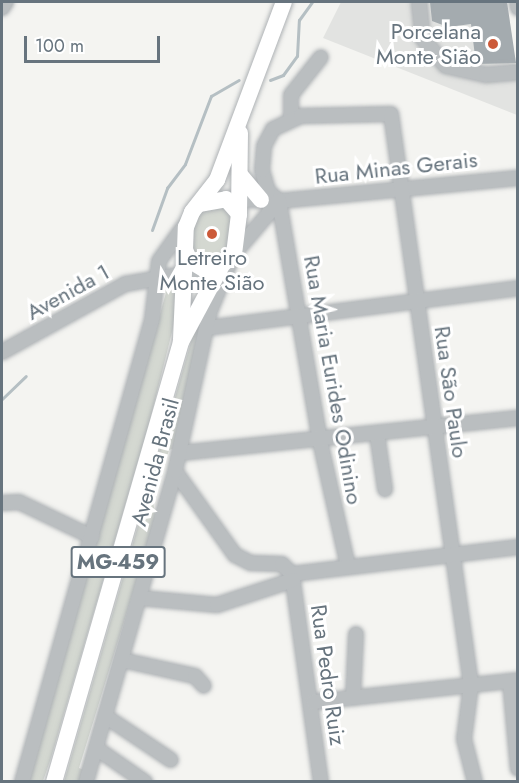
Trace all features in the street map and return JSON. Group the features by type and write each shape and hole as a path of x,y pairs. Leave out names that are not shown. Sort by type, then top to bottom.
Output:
{"main road":[{"name":"MG-459","path":"181,342 183,274 189,219 217,180 284,2"},
{"name":"MG-459","path":"54,782 181,342 223,262 241,176 240,123"},
{"path":"241,176 261,200"},
{"path":"199,204 235,204"},
{"path":"185,250 190,261 223,262"}],"street":[{"path":"2,8 6,2"},
{"path":"419,2 423,39 446,66 486,75 518,72"},
{"path":"516,2 518,9"},
{"path":"291,118 291,95 321,57"},
{"name":"Rua São Paulo","path":"291,118 383,112 394,120 416,302 471,685 464,739 475,782"},
{"name":"Rua Maria Eurides Odinino","path":"291,118 273,129 262,153 266,186 279,201 320,441 348,566"},
{"name":"Rua Minas Gerais","path":"235,204 518,178"},
{"path":"223,262 279,201"},
{"path":"22,782 152,319 157,276 164,249 189,219"},
{"name":"Avenida 1","path":"2,352 125,284 157,276 183,274 223,262"},
{"name":"Avenida Brasil","path":"86,782 176,471 223,262"},
{"path":"207,328 299,318 518,288"},
{"path":"180,453 320,441 518,418"},
{"path":"377,434 385,489"},
{"path":"176,471 235,555 251,563 282,564 293,577"},
{"path":"2,503 19,502 92,537"},
{"path":"140,598 217,605 293,577 348,566 518,547"},
{"name":"Rua Pedro Ruiz","path":"293,577 314,702 321,782"},
{"path":"353,698 356,634"},
{"path":"122,660 195,676 204,686"},
{"path":"314,702 514,680 518,769"},
{"path":"105,716 171,760"},
{"path":"96,748 145,782"}],"shaded area":[{"path":"341,2 507,2 517,75 517,115 323,38"},
{"path":"219,203 233,217 230,248 212,264 195,258 190,235 197,214"},
{"path":"169,282 177,285 175,320 150,420 51,758 43,781 29,782"},
{"path":"206,306 175,448 169,450 153,502 156,518 79,768 87,771 83,781 64,782 193,335"}],"building":[{"name":"Porcelana Monte Sião","path":"430,2 507,2 516,63 476,64 471,24 448,27 432,21"}],"waterway":[{"path":"270,80 283,75 297,56 299,20 312,2"},
{"path":"152,230 167,188 185,164 211,96 239,80"},
{"path":"2,399 26,376"}],"place":[{"name":"Porcelana Monte Sião","path":"493,44"},
{"name":"Letreiro Monte Sião","path":"212,234"}]}
